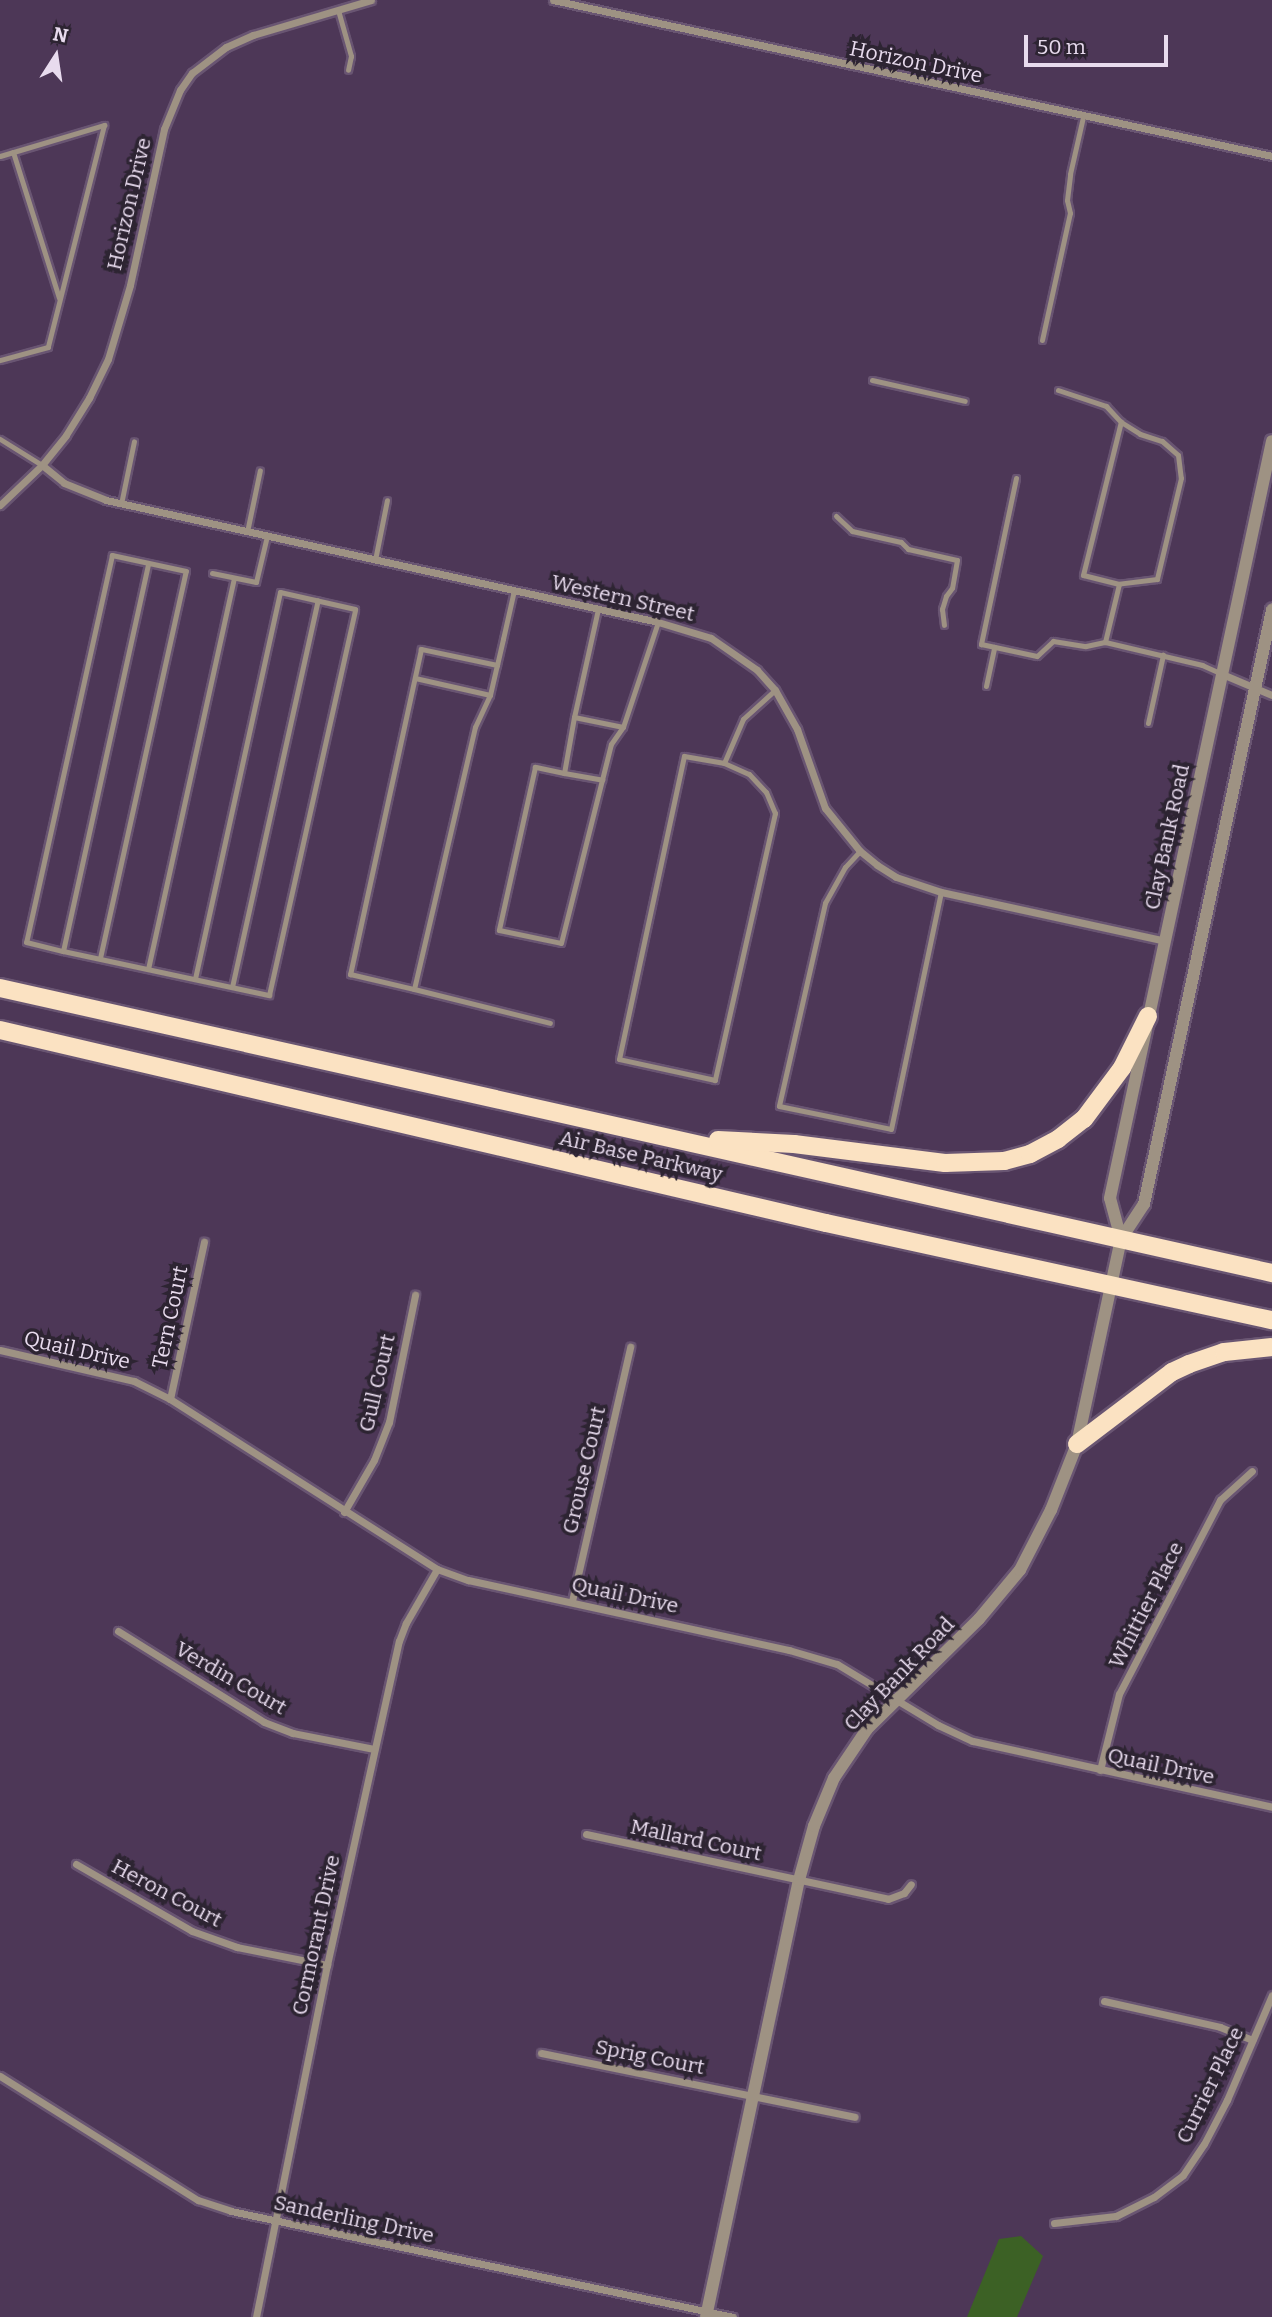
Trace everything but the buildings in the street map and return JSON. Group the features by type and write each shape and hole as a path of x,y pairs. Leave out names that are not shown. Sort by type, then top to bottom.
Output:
{"main road":[{"name":"Air Base Parkway","path":"0,988 1272,1273"},
{"path":"669,1138 794,1144 945,1163 1004,1161 1049,1144 1084,1119 1122,1068 1149,1016"},
{"name":"Air Base Parkway","path":"0,1030 1110,1286 1272,1320"},
{"path":"1077,1444 1172,1372 1224,1352 1272,1347"}],"street":[{"name":"Horizon Drive","path":"0,505 42,465 84,407 108,359 120,323 164,129 180,90 192,73 226,47 253,35 371,0"},
{"name":"Horizon Drive","path":"553,0 1272,156"},
{"name":"Clay Bank Road","path":"1121,1239 1110,1198 1272,441"},
{"name":"Western Street","path":"42,465 64,483 121,504 658,622 711,638 757,670 775,690 797,729 825,808 860,852 896,877 942,892 1165,941"},
{"name":"Clay Bank Road","path":"706,2314 799,1880 814,1826 834,1778 867,1729 979,1619 1020,1570 1051,1510 1077,1444 1121,1239 1144,1204 1272,610"},
{"path":"1222,674 1272,695"},
{"name":"Tern Court","path":"170,1399 204,1242"},
{"name":"Gull Court","path":"344,1512 374,1460 389,1422 415,1295"},
{"name":"Grouse Court","path":"572,1601 630,1347"},
{"name":"Quail Drive","path":"0,1350 134,1381 170,1399 437,1569 497,1588 572,1601 789,1650 837,1664 938,1725 973,1741 1272,1807"},
{"name":"Whittier Place","path":"1100,1770 1119,1694 1220,1500 1252,1471"},
{"name":"Cormorant Drive","path":"256,2317 374,1749 403,1632 437,1569"},
{"name":"Verdin Court","path":"118,1631 264,1722 293,1733 374,1749"},
{"name":"Mallard Court","path":"586,1834 888,1899 904,1893 911,1884"},
{"name":"Heron Court","path":"76,1864 192,1931 237,1947 327,1965"},
{"name":"Currier Place","path":"1054,2223 1116,2216 1154,2197 1183,2175 1204,2144 1272,1995"},
{"path":"1104,2001 1220,2026 1253,2040"},
{"name":"Sprig Court","path":"541,2053 855,2117"},
{"name":"Sanderling Drive","path":"0,2076 198,2200 275,2220 706,2314 733,2317"}],"lane":[{"path":"338,10 351,56 348,70"},
{"path":"1042,340 1070,213 1067,200 1070,174 1083,117"},
{"path":"0,156 104,125 48,347 0,360"},
{"path":"13,152 60,301"},
{"path":"872,380 965,401"},
{"path":"1058,390 1106,406 1121,422 1140,434 1162,441 1178,456 1181,478 1157,579 1119,584 1083,576 1121,422"},
{"path":"0,439 42,465"},
{"path":"121,504 134,441"},
{"path":"247,532 260,470"},
{"path":"1016,478 981,644 1037,656 1053,641 1086,646 1105,642 1163,655 1222,674"},
{"path":"375,560 387,499"},
{"path":"836,516 852,531 901,542 908,549 957,560 952,588 946,596 943,609 944,625"},
{"path":"212,573 256,582 267,536"},
{"path":"100,958 186,572 112,555 26,942 63,951 270,995 355,609 280,592 195,979"},
{"path":"63,951 148,563"},
{"path":"148,969 234,578"},
{"path":"1105,642 1119,584"},
{"path":"414,989 475,727 489,695 514,590"},
{"path":"232,987 318,600"},
{"path":"564,773 598,609"},
{"path":"602,780 535,767 499,930 561,943 602,780 611,744 623,727 658,622"},
{"path":"986,686 994,647"},
{"path":"497,665 421,649 350,974 551,1023"},
{"path":"1148,723 1163,655"},
{"path":"415,678 489,695"},
{"path":"724,763 743,719 775,690"},
{"path":"574,717 623,727"},
{"path":"684,756 724,763 749,774 766,792 775,813 715,1080 619,1059 684,756"},
{"path":"860,852 845,867 825,903 779,1106 891,1129 942,892"}],"green space":[{"path":"1021,2236 1043,2256 1017,2317 967,2317 999,2239"}]}
